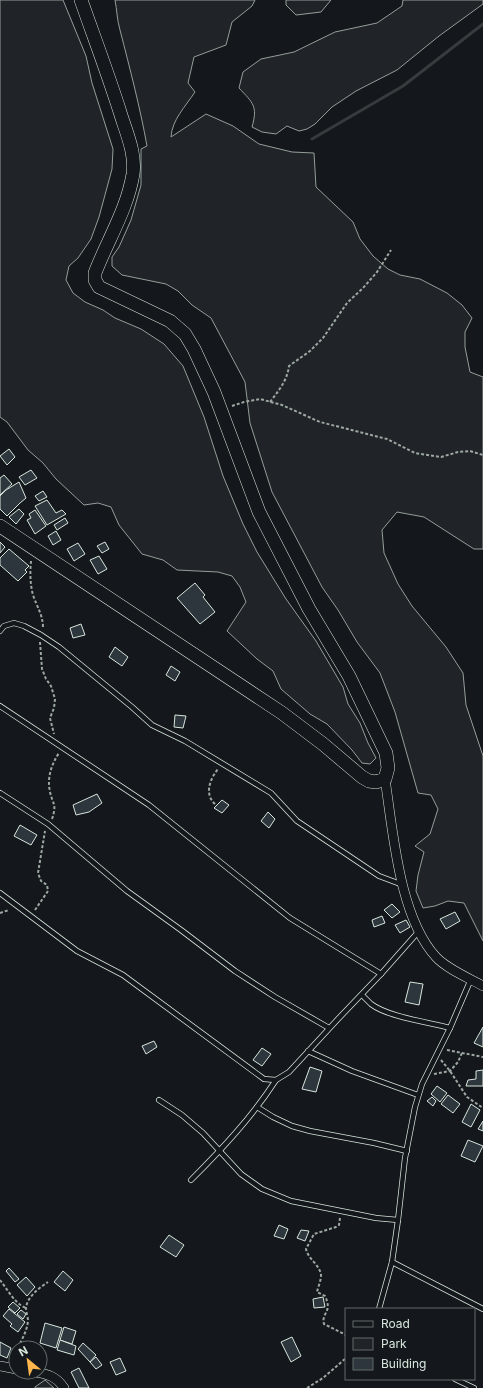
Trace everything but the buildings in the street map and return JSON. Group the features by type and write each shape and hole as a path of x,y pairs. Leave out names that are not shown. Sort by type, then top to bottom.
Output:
{"main road":[{"path":"0,526 282,713 323,744 362,777 369,781 376,782 385,779 388,768 386,753 349,676 309,609 259,512 214,392 194,349 185,334 170,321 100,287 95,280 94,273 120,220 128,194 133,173 133,153 106,68 80,0"}],"street":[{"path":"385,779 398,864 406,897 419,931 425,943 436,958 483,986"},
{"path":"48,1375 52,1376 64,1388"}],"lane":[{"path":"0,631 4,626 14,623 24,626 41,635 59,647 152,725 185,742 271,793 298,821 379,876 403,886"},
{"path":"0,706 148,805 290,918 381,974"},
{"path":"0,793 48,824 126,891 235,971 275,998 329,1028"},
{"path":"0,893 77,950 123,975 264,1079 276,1080"},
{"path":"191,1180 220,1150 257,1107 276,1080 289,1072 329,1028 362,995 419,931"},
{"path":"379,1308 392,1262 407,1151 418,1095 450,1028 471,979"},
{"path":"362,995 371,1004 382,1010 450,1028"},
{"path":"308,1051 352,1071 418,1095"},
{"path":"159,1100 182,1115 203,1133 241,1174 262,1189 291,1201 376,1218 398,1220"},
{"path":"257,1107 292,1126 407,1151"},
{"path":"392,1262 483,1309"},
{"path":"457,1380 474,1388"}],"path":[{"path":"270,402 288,375 289,366 310,351 323,338 347,303 377,272 391,250"},
{"path":"221,410 244,402 260,400 282,405 320,422 387,438 415,453 441,457 458,452 470,451 483,455"},
{"path":"215,804 211,801 210,797 210,782 213,775 222,764"},
{"path":"440,1048 483,1057"},
{"path":"427,1075 441,1074 450,1071 458,1062 462,1053"},
{"path":"436,1055 450,1071 466,1096 483,1108"},
{"path":"340,1211 338,1225 314,1234 306,1249 308,1255 320,1271 321,1276 317,1292 325,1296 328,1305 328,1310 324,1318 324,1324 345,1334"},
{"path":"0,1280 12,1297 21,1306 27,1308"},
{"path":"22,1340 28,1320 27,1308 35,1292 48,1282"},
{"path":"307,1388 323,1378 345,1359"}],"green space":[{"path":"0,0 63,0 86,56 92,83 113,149 112,169 99,217 91,239 78,258 69,266 66,280 73,293 85,302 103,310 115,318 141,329 164,344 183,366 204,417 223,476 243,524 257,552 286,599 316,641 343,687 348,704 360,723 376,758 370,764 362,763 352,750 327,724 310,714 281,689 273,671 257,659 227,631 246,602 240,587 232,576 218,572 177,570 163,560 142,554 119,525 111,507 98,503 84,505 56,479 43,463 28,450 7,422 0,417"},
{"path":"115,0 255,0 252,6 232,22 226,45 194,57 188,83 195,92 176,119 171,137 206,114 233,126 259,144 292,152 314,153 316,187 353,222 360,239 373,256 388,269 400,275 420,279 447,293 462,305 472,318 465,332 465,347 470,372 483,377 483,549 474,549 424,517 397,512 382,530 384,553 398,584 412,606 446,647 463,673 466,705 483,756 483,941 464,903 448,901 435,906 423,908 416,891 418,875 424,852 415,846 430,834 438,809 431,795 418,793 395,712 380,673 357,642 322,587 272,492 250,423 245,382 211,318 192,305 178,291 166,284 122,275 112,266 112,257 119,247 131,220 141,185 141,149 147,146 138,102 119,26"},
{"path":"286,0 331,0 321,12 296,15 286,5"},
{"path":"403,0 483,0 483,4 439,36 397,70 356,91 332,107 315,124 307,129 299,131 287,126 276,134 262,132 252,127 254,120 253,105 248,97 239,88 243,72 261,59 294,52 335,32 377,23 402,6"},
{"path":"45,1380 54,1388 35,1388"}],"waterway":[{"path":"312,139 403,86 483,24"}]}
